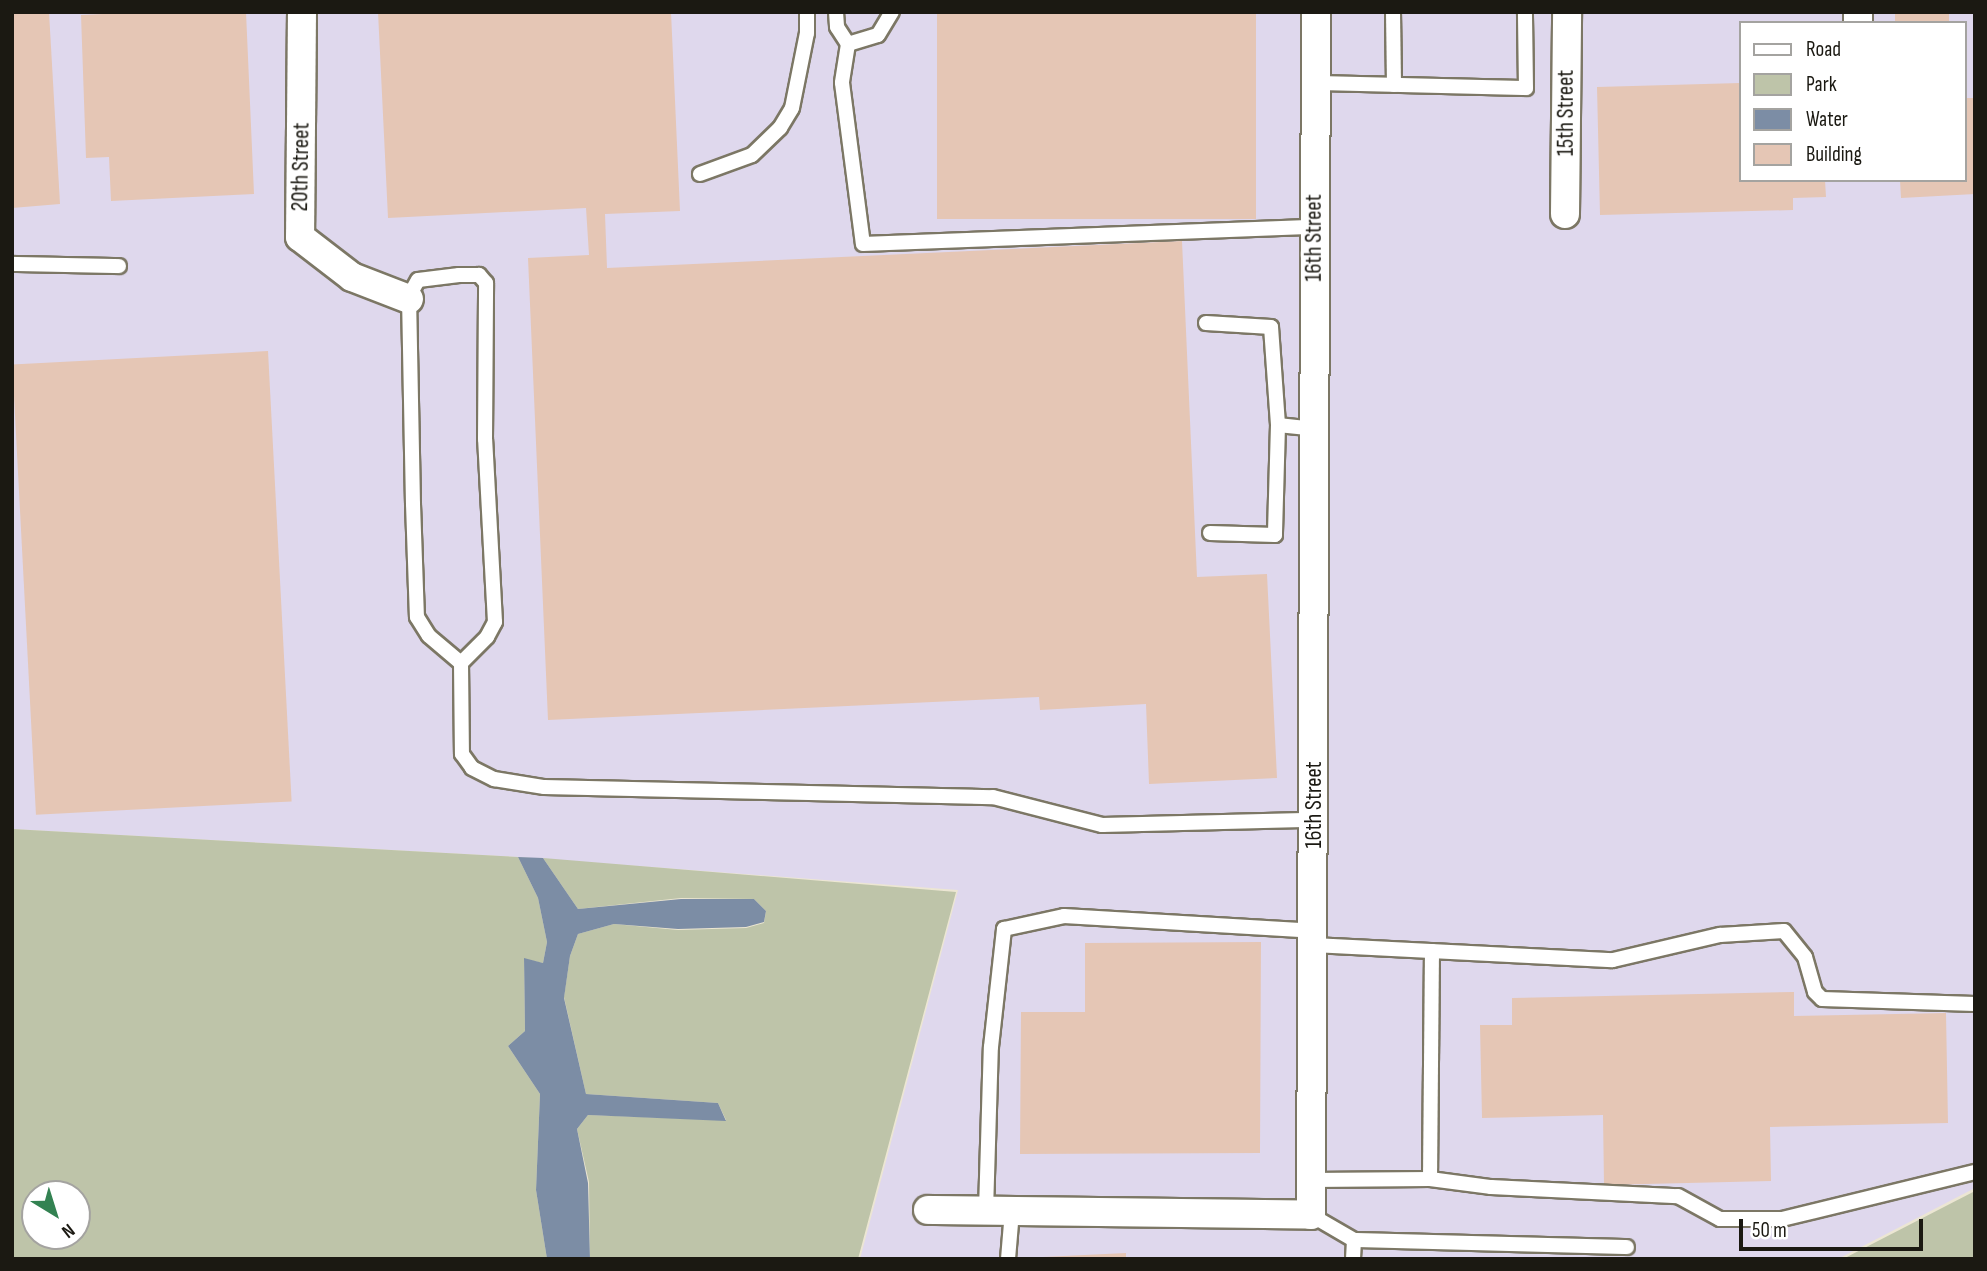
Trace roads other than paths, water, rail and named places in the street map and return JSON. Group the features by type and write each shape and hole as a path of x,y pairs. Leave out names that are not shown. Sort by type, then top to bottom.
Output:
{"street":[{"name":"20th Street","path":"302,12 300,237 352,277 410,299"},
{"name":"16th Street","path":"1311,1215 1316,12"},
{"name":"15th Street","path":"1565,214 1567,12"},
{"path":"928,1210 1311,1215"}],"lane":[{"path":"700,174 729,167 752,155 780,128 792,108 807,33 807,12"},
{"path":"836,12 837,27 848,44 842,83 863,244 1314,227"},
{"path":"848,44 878,35 892,12"},
{"path":"1393,12 1394,85"},
{"path":"1316,83 1526,88 1525,12"},
{"path":"12,264 119,266"},
{"path":"461,663 429,636 417,617 410,299 418,280 478,275 485,283 485,439 495,622 487,637 461,663 462,754 472,768 494,779 544,787 694,793 993,797 1102,825 1314,820"},
{"path":"1206,323 1271,327 1279,425 1275,535 1210,533"},
{"path":"1279,425 1315,429"},
{"path":"1008,1259 999,1211 991,1047 1004,929 1064,916 1432,951 1613,960 1720,935 1784,932 1805,957 1815,992 1822,999 1975,1004"},
{"path":"1430,1179 1432,951"},
{"path":"1311,1180 1430,1179 1678,1196 1720,1219 1782,1219 1975,1172"},
{"path":"1311,1215 1354,1240 1627,1247"},
{"path":"1353,1259 1354,1240"}],"water":[{"path":"518,857 543,858 578,909 681,899 754,899 766,911 764,922 746,927 678,929 614,924 578,934 570,956 564,998 586,1094 718,1103 726,1121 588,1115 577,1129 588,1183 590,1259 547,1259 536,1190 540,1094 508,1046 525,1031 524,958 543,963 547,942 538,898"}]}
